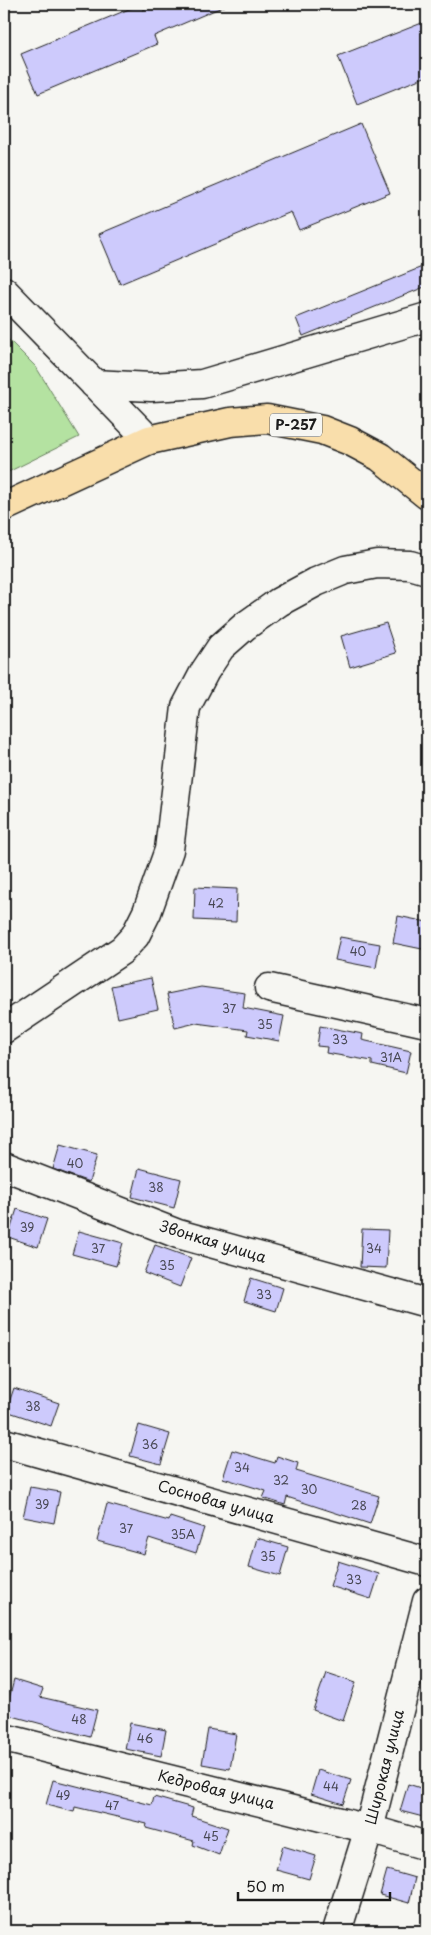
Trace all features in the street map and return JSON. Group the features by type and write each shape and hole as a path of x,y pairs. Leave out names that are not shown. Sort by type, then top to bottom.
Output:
{"highway":[{"name":"Р-257","path":"4,507 148,440 230,422 267,419 322,430 350,441 380,457 427,494"}],"street":[{"path":"4,291 148,440"},
{"path":"94,384 151,387 202,384 427,317"},
{"path":"4,1029 122,950 135,936 147,912 169,850 186,707 205,671 221,647 245,626 279,602 316,582 345,570 377,564 410,565 427,570"},
{"path":"269,988 427,1024"},
{"name":"Звонкая улица","path":"4,1166 178,1234 427,1303"},
{"name":"Сосновая улица","path":"4,1443 427,1562"},
{"name":"Широкая улица","path":"337,1931 369,1829 427,1601"},
{"name":"Кедровая улица","path":"4,1738 369,1829 427,1846"}],"green space":[{"path":"4,335 36,367 79,437 4,474"}],"building":[{"path":"141,4 143,10 157,4 229,4 154,36 157,44 38,94 21,54"},
{"path":"427,21 427,76 357,104 338,56"},
{"path":"361,124 390,193 299,230 291,212 120,284 99,234"},
{"path":"427,265 427,286 303,336 296,318"},
{"path":"386,623 396,653 350,667 341,636"},
{"path":"195,887 237,889 236,922 194,920"},
{"path":"398,916 427,922 427,950 393,943"},
{"path":"340,937 380,944 376,968 335,960"},
{"path":"151,978 158,1009 118,1018 111,986"},
{"path":"201,987 245,993 243,1008 284,1016 279,1041 247,1035 248,1030 196,1023 175,1028 167,994"},
{"path":"320,1026 363,1034 362,1040 411,1051 406,1073 372,1065 372,1061 326,1053 327,1047 317,1046"},
{"path":"60,1145 97,1155 89,1182 53,1169"},
{"path":"139,1168 181,1179 174,1208 132,1197"},
{"path":"17,1209 47,1219 38,1247 8,1237"},
{"path":"362,1229 388,1230 386,1268 360,1267"},
{"path":"79,1231 123,1243 116,1266 72,1254"},
{"path":"155,1245 191,1258 180,1287 144,1273"},
{"path":"251,1278 283,1288 276,1311 244,1301"},
{"path":"14,1388 59,1403 51,1426 6,1411"},
{"path":"139,1425 170,1434 161,1464 130,1456"},
{"path":"232,1450 275,1463 277,1456 298,1463 296,1471 379,1496 370,1524 287,1497 285,1505 263,1498 266,1491 223,1478"},
{"path":"30,1487 60,1492 54,1523 23,1517"},
{"path":"107,1504 169,1521 170,1517 204,1528 196,1553 149,1538 144,1554 97,1541"},
{"path":"257,1538 288,1547 280,1576 249,1567"},
{"path":"338,1561 379,1574 371,1599 330,1586"},
{"path":"326,1672 356,1682 343,1721 313,1710"},
{"path":"14,1680 43,1689 40,1697 97,1710 90,1737 5,1714"},
{"path":"130,1723 166,1730 161,1756 125,1749"},
{"path":"208,1729 236,1734 230,1769 202,1764"},
{"path":"318,1770 351,1780 343,1804 311,1794"},
{"path":"53,1780 152,1805 154,1797 193,1808 191,1816 228,1828 219,1855 193,1845 194,1841 146,1828 147,1824 75,1807 74,1812 46,1805"},
{"path":"408,1784 427,1790 427,1818 400,1811"},
{"path":"283,1846 316,1856 309,1879 276,1870"},
{"path":"387,1870 415,1878 409,1903 380,1895"}]}
